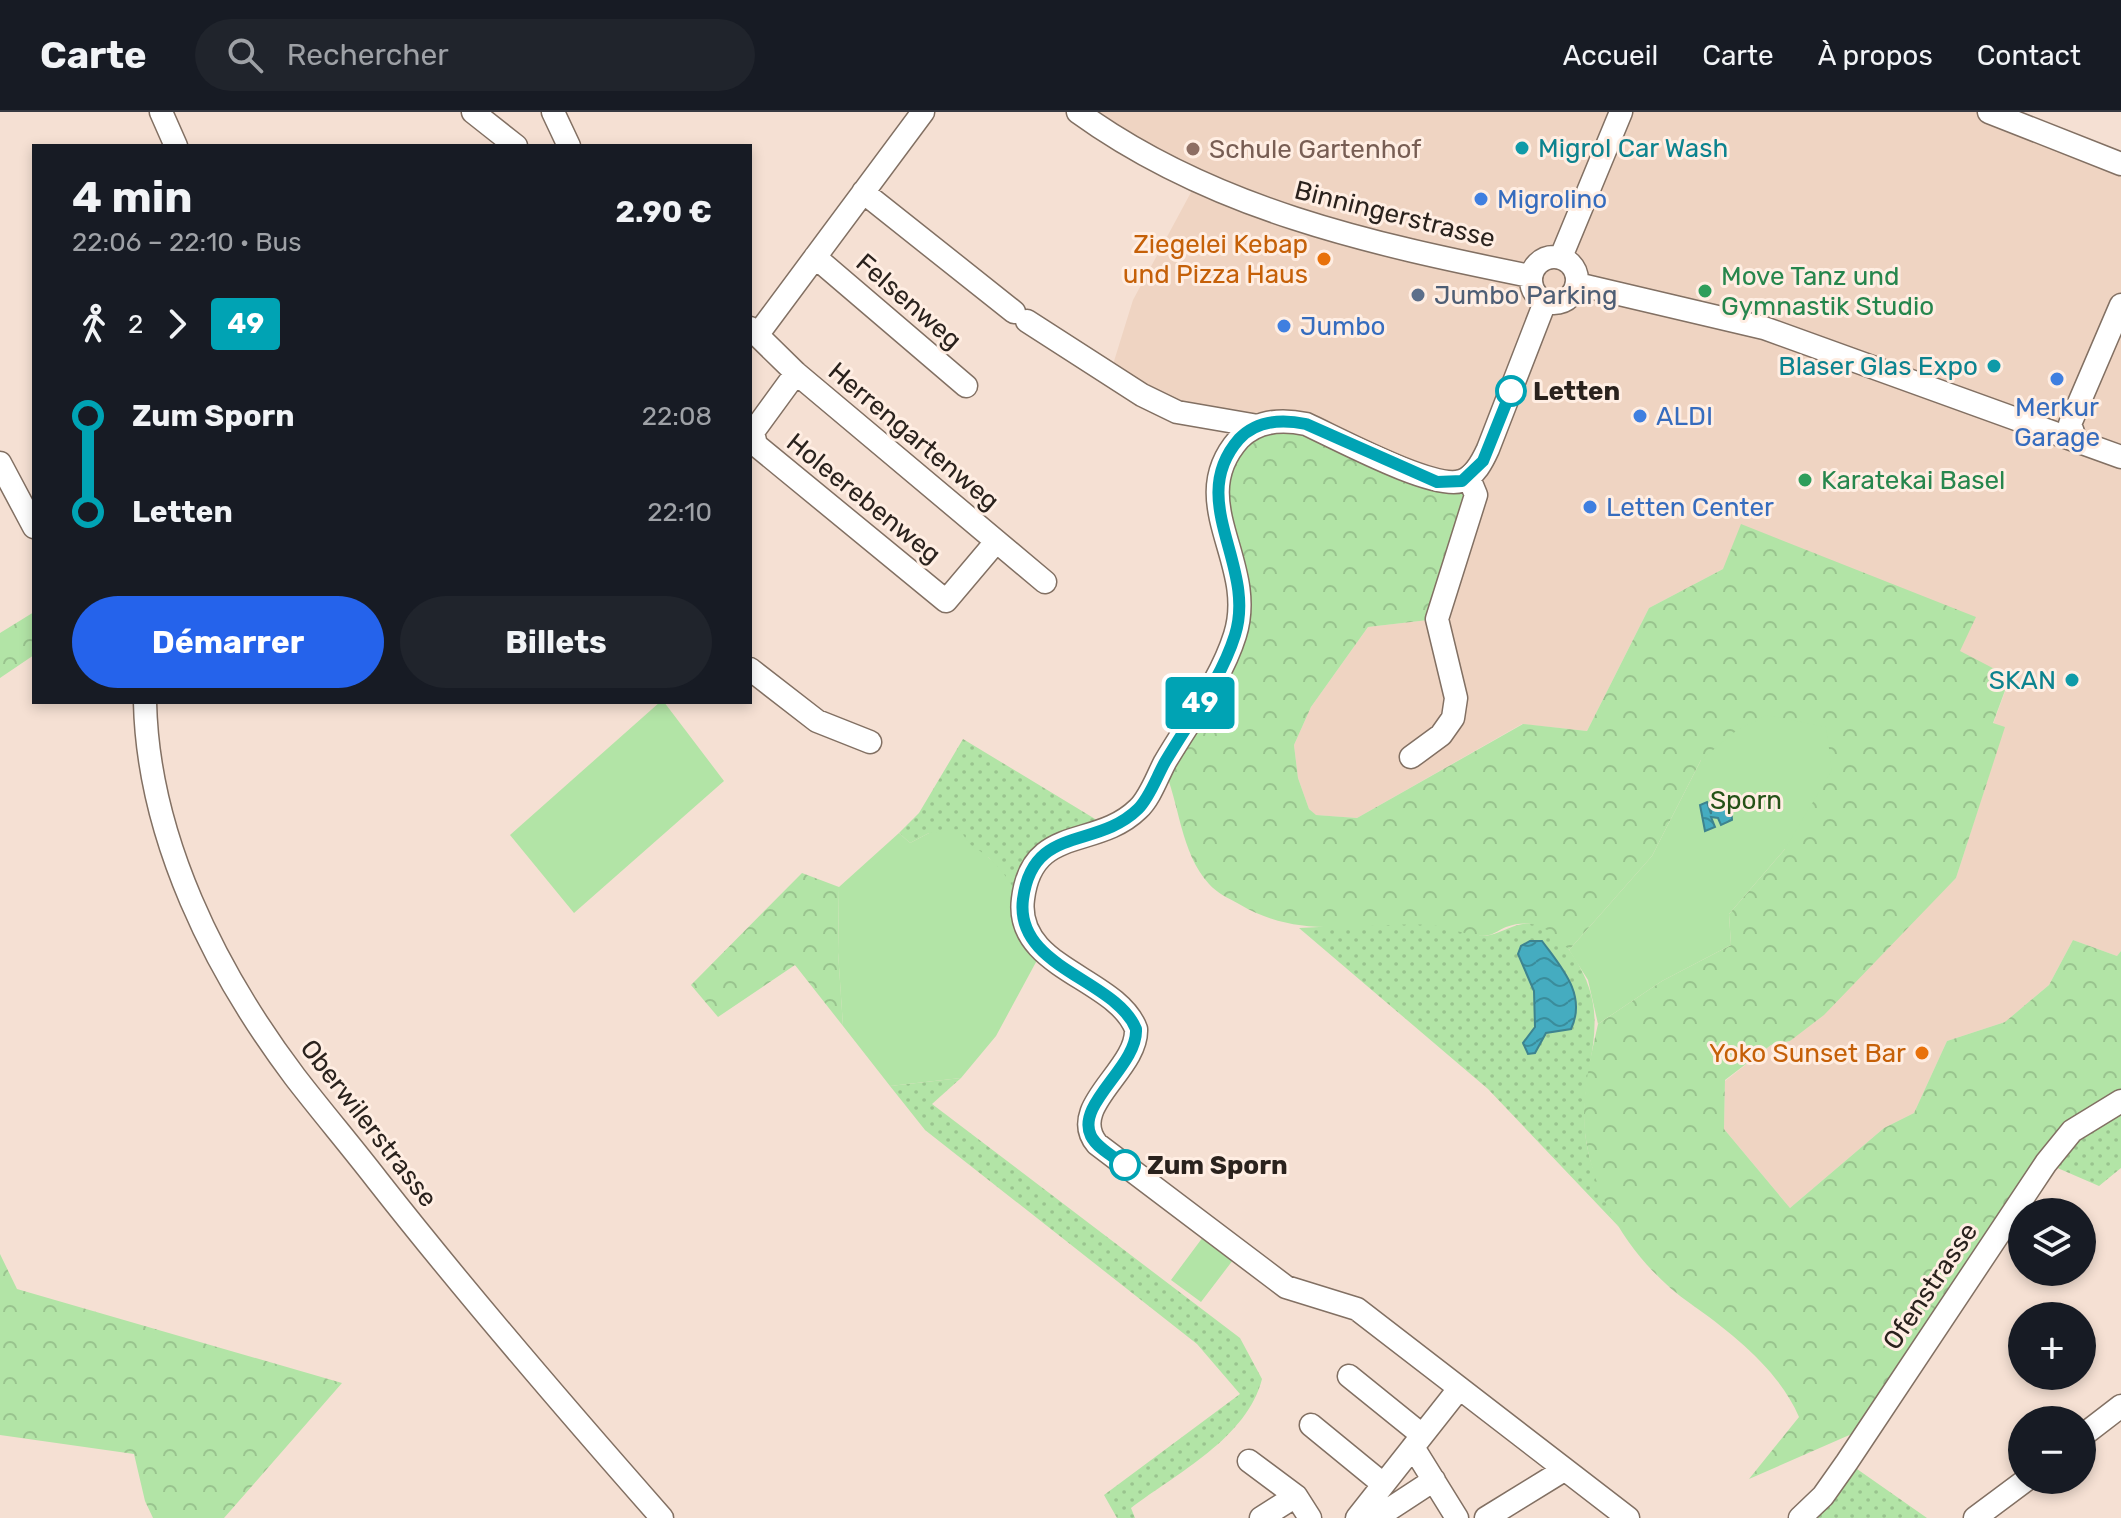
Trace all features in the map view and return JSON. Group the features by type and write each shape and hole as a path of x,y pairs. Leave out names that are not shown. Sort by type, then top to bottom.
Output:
{"street":[{"path":"553,112 568,144"},
{"name":"Felsenweg","path":"754,331 815,257 923,112"},
{"name":"Binningerstrasse","path":"1078,112 1121,142 1196,183 1313,227 1530,276"},
{"path":"1561,257 1621,112"},
{"path":"1989,112 2121,164"},
{"path":"478,116 513,144"},
{"name":"Felsenweg","path":"863,192 1021,317 1142,395 1177,412 1258,426 1284,419 1306,424 1437,482 1469,478"},
{"name":"Felsenweg","path":"815,257 966,386"},
{"path":"1561,257 1572,264 1577,284 1565,300 1545,302 1533,291 1530,276 1538,262 1545,258 1561,257"},
{"path":"1577,284 1764,328 2121,457"},
{"path":"1411,757 1441,735 1453,718 1456,698 1437,619 1476,495 1469,478 1488,449 1545,302"},
{"path":"2076,441 2070,424 2121,305"},
{"name":"Herrengartenweg","path":"754,331 796,373 1045,582"},
{"name":"Holeerebenweg","path":"796,373 753,432 756,445 946,601 995,543"},
{"path":"1258,426 1245,433 1229,451 1221,466 1216,490 1241,588 1235,636 1221,668 1139,808 1110,828 1059,843 1039,855 1022,901 1026,927 1042,951 1126,1013 1136,1029 1130,1057 1092,1109 1091,1136 1286,1287 1357,1309 1564,1470 1614,1515"},
{"path":"0,463 32,523"},
{"path":"752,671 817,721 870,742"},
{"name":"Oberwilerstrasse","path":"145,704 146,744 158,805 185,882 227,976 294,1076 461,1286 662,1518"},
{"name":"Ofenstrasse","path":"1800,1518 1823,1496 1847,1462 2046,1163 2072,1131 2121,1101"},
{"path":"1349,1376 1417,1441 1434,1480 1457,1518"},
{"path":"1357,1518 1458,1390"},
{"path":"2096,1425 2121,1406"},
{"path":"1311,1425 1383,1484"},
{"path":"1249,1461 1296,1496 1310,1518"},
{"path":"1486,1518 1564,1470"},
{"path":"1376,1518 1434,1480"},
{"path":"1975,1518 2008,1493"},
{"path":"1261,1518 1296,1496"}],"shaded area":[{"path":"1078,112 1989,112 2121,164 2121,951 2117,956 2073,940 2049,985 2005,1022 1947,1041 1914,1113 1884,1128 1790,1208 1724,1129 1725,1081 1771,1045 1790,1041 1956,878 2004,728 1993,724 2010,678 1723,569 1649,608 1587,731 1522,724 1357,818 1315,815 1309,809 1298,778 1294,745 1311,707 1368,627 1437,619 1476,495 1177,412 1110,374 1133,300 1196,183"}],"green space":[{"path":"1284,419 1436,482 1469,478 1437,619 1368,627 1311,707 1294,745 1298,778 1309,809 1316,815 1357,818 1523,724 1587,731 1649,608 1723,569 1741,524 1976,617 1960,651 2010,677 1993,723 2005,727 1956,878 1824,1015 1790,1041 1771,1045 1725,1080 1724,1129 1790,1208 1884,1128 1914,1113 1947,1041 2005,1022 2049,985 2073,940 2117,956 2121,951 2121,1101 2073,1131 2024,1198 2008,1198 2008,1221 1854,1433 1749,1479 1799,1417 1767,1368 1722,1327 1671,1288 1635,1251 1597,1183 1585,1133 1587,1078 1598,1024 1662,981 1731,945 1729,914 1785,849 1701,760 1652,856 1569,950 1556,936 1533,924 1516,924 1482,936 1430,925 1309,926 1263,916 1223,895 1212,887 1192,857 1163,766 1235,636 1223,527 1229,451"},
{"path":"32,613 32,656 0,678 0,633"},
{"path":"658,704 666,704 724,781 574,913 510,835"},
{"name":"Sporn","path":"1767,715 1826,727 1832,770 1785,849 1729,914 1731,945 1662,981 1598,1024 1588,980 1569,950 1652,856 1701,760 1736,731"},
{"path":"963,739 1110,828 1059,843 1022,901 989,858 929,833 910,843 899,833 919,813"},
{"path":"960,829 971,845 990,859 1008,879 1042,951 996,1036 961,1078 890,1086 843,1026 838,952 839,887 899,833 910,843 929,833"},
{"path":"802,873 839,887 838,951 843,1026 795,965 718,1017 691,985"},
{"path":"1400,923 1442,925 1485,936 1522,924 1535,924 1555,934 1572,954 1585,978 1595,1021 1585,1105 1586,1143 1619,1227 1488,1089 1299,928"},
{"path":"961,1078 932,1104 1240,1338 1262,1379 1254,1400 1226,1437 1131,1508 1135,1518 1117,1518 1104,1495 1240,1394 1197,1344 925,1130 890,1086"},
{"path":"2121,1101 2121,1168 2099,1186 2046,1163"},
{"path":"1203,1237 1233,1260 1201,1302 1171,1280"},
{"path":"0,1254 17,1289 342,1383 224,1518 153,1518 145,1501 134,1454 0,1435"},
{"path":"1847,1462 1927,1518 1800,1518"}],"water":[{"path":"1721,796 1731,805 1732,820 1721,825 1718,818 1711,817 1715,827 1705,831 1700,805 1707,802 1711,814 1712,799"},
{"path":"1530,941 1542,941 1557,961 1570,982 1576,1005 1571,1029 1546,1033 1535,1053 1528,1054 1523,1043 1535,1027 1534,991 1518,954 1521,946"}],"bus line":[{"name":"49","path":"1125,1165 1097,1144 1089,1127 1092,1109 1134,1048 1137,1039 1133,1021 1042,951 1026,927 1022,901 1028,877 1039,855 1059,843 1110,828 1139,808 1221,668 1235,636 1241,588 1216,490 1221,466 1245,433 1284,419 1306,424 1437,482 1462,481 1469,478 1483,461 1511,391"}],"place":[{"name":"Migrol Car Wash","path":"1522,148"},
{"name":"Schule Gartenhof","path":"1193,149"},
{"name":"Migrolino","path":"1481,199"},
{"name":"Ziegelei Kebap und Pizza Haus","path":"1324,259"},
{"name":"Move Tanz und Gymnastik Studio","path":"1705,291"},
{"name":"Jumbo Parking","path":"1418,295"},
{"name":"Jumbo","path":"1284,326"},
{"name":"Blaser Glas Expo","path":"1994,366"},
{"name":"Merkur Garage","path":"2057,379"},
{"name":"Letten","path":"1511,391"},
{"name":"ALDI","path":"1640,416"},
{"name":"Karatekai Basel","path":"1805,480"},
{"name":"Letten Center","path":"1590,507"},
{"name":"SKAN","path":"2072,680"},
{"name":"Yoko Sunset Bar","path":"1922,1053"},
{"name":"Zum Sporn","path":"1125,1165"}]}
